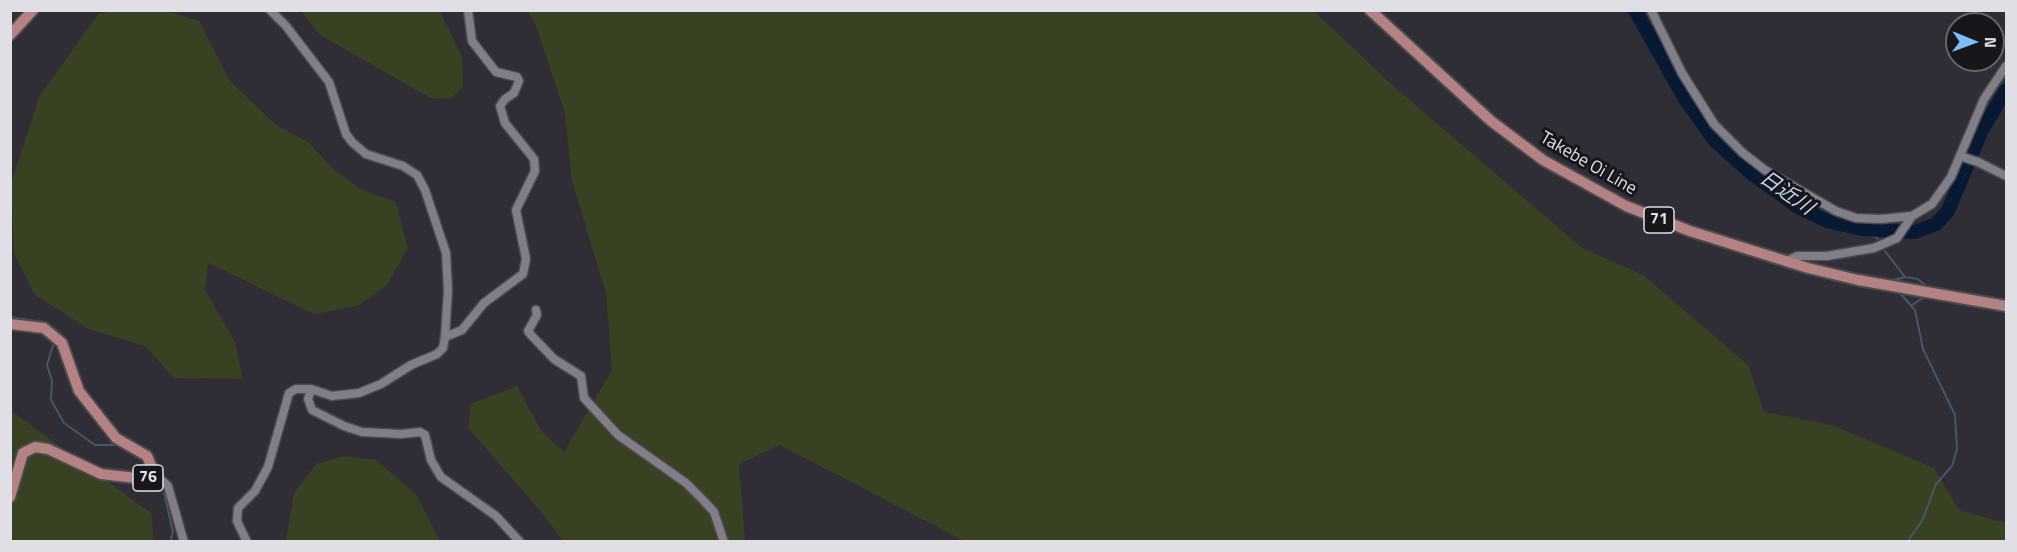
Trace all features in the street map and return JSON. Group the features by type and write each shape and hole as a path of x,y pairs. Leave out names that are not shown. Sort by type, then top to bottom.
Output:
{"main road":[{"path":"10,35 33,10"},
{"name":"Takebe Oi Line","path":"1370,10 1491,121 1570,177 1657,219 1787,261 1858,280 2007,306"},
{"name":"76","path":"10,324 44,328 57,339 65,349 74,381 85,400 116,438 147,456 154,473 145,479 101,474 48,449 35,447 23,453 10,497"}],"street":[{"path":"247,542 237,521 238,508 255,491 267,467 289,393 296,389 311,389 332,396 359,393 437,354 443,348 445,337 448,269 446,253 425,190 417,175 403,166 366,154 352,142 346,134 328,82 286,26 270,10"},
{"path":"445,337 462,330 484,303 523,274 526,259 516,210 535,171 534,159 505,123 500,106 514,93 519,81 517,77 496,72 472,41 468,10"},
{"path":"1651,10 1697,99 1714,124 1743,153 1765,170 1836,212 1865,218 1910,219"},
{"path":"1787,261 1797,256 1851,254 1897,238 1910,219 1932,204 1943,192 1962,157 1984,99 2007,66"},
{"path":"1962,157 2007,176"},
{"path":"536,310 537,315 528,331 531,335 554,359 581,376 584,398 618,435 686,483 703,500 714,512 724,542"},
{"path":"311,389 308,399 312,410 344,426 362,432 401,434 420,432 425,435 431,460 441,477 496,516 520,542"},
{"path":"154,473 168,486 184,542"}],"green space":[{"path":"112,11 168,11 199,21 230,81 275,124 308,142 333,169 360,189 396,202 408,248 387,285 358,306 314,314 208,263 205,290 235,342 243,379 174,378 145,346 88,329 34,294 14,253 11,183 39,97 98,14"},
{"path":"301,11 440,11 462,57 463,87 450,99 430,98 320,35"},
{"path":"527,11 1314,11 1390,83 1582,248 1643,275 1749,366 1764,412 1832,425 1934,468 1959,510 2006,523 2006,541 964,541 780,445 739,464 745,541 563,541 542,513 469,429 470,404 517,386 542,432 564,452 612,370 606,294 572,181 565,113 535,24"},
{"path":"10,410 151,513 154,541 11,541"},
{"path":"344,456 376,460 416,494 440,541 286,541 294,493 316,464"}],"waterway":[{"name":"日近川","path":"1635,10 1685,99 1715,141 1751,173 1798,207 1827,221 1862,229 1915,232 1936,224 1948,211 1981,132 2006,90"},
{"path":"1968,163 1983,169"},
{"path":"1862,229 1878,239"},
{"path":"1885,251 1905,277 1894,280"},
{"path":"1905,277 1918,279 1927,287"},
{"path":"1899,292 1915,310 1923,349 1955,415 1957,449 1952,466 1936,484 1922,521 1907,542"},
{"path":"1912,305 1926,296"},
{"path":"10,317 47,323 60,333 59,335"},
{"path":"54,342 47,365 52,381 51,400 64,423 95,445 117,445 145,462"},
{"path":"164,493 173,532 170,542"}]}
